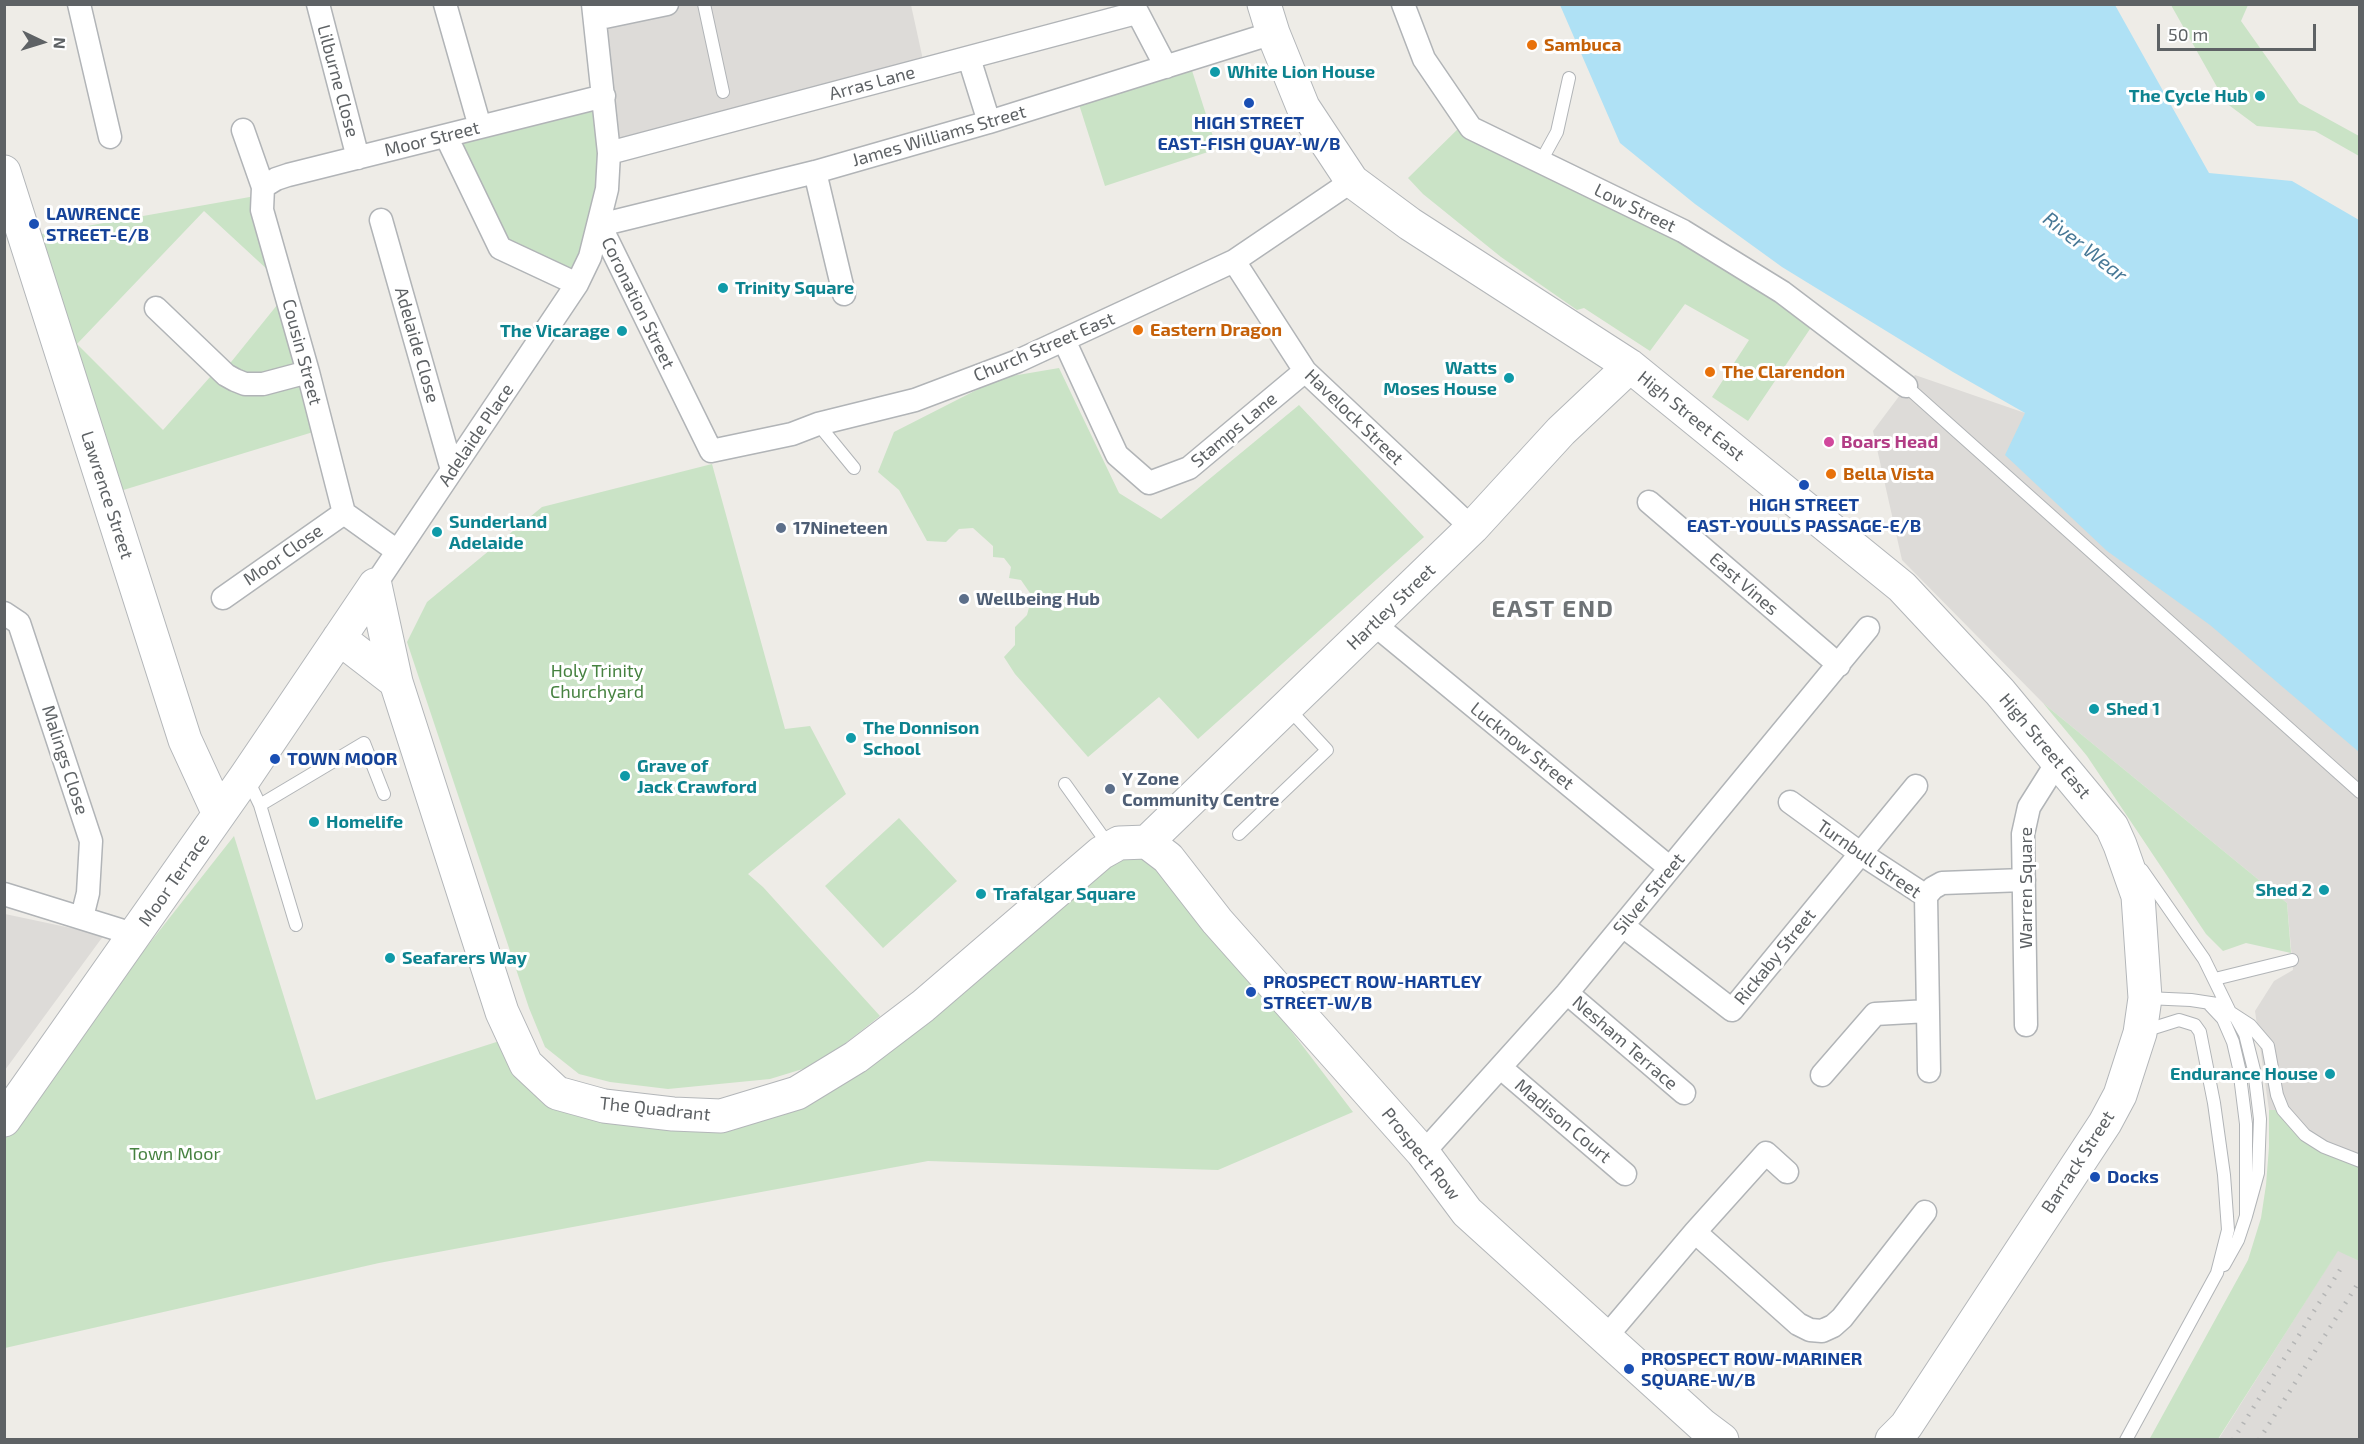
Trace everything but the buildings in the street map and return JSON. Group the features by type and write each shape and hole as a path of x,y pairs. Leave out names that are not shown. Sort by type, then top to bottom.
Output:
{"street":[{"path":"79,4 110,137"},
{"name":"Lilburne Close","path":"318,4 358,158"},
{"path":"445,4 480,127"},
{"path":"594,12 668,4"},
{"name":"Low Street","path":"1403,4 1424,59 1471,128 1683,231 1752,272 1906,386"},
{"path":"1134,9 1166,67"},
{"name":"Arras Lane","path":"609,153 969,58 1134,9"},
{"name":"Coronation Street","path":"594,12 609,153 608,189 600,225 711,451"},
{"name":"James Williams Street","path":"600,225 815,172 989,122 1166,67 1269,19"},
{"name":"High Street East","path":"1269,19 1303,107 1352,181 1410,224 1630,366 1902,587 2000,692 2058,761 2116,836"},
{"path":"969,58 989,122"},
{"name":"Moor Street","path":"262,187 276,179 604,96"},
{"name":"Cousin Street","path":"243,130 262,187 262,210 308,372 344,513"},
{"path":"446,136 500,248 577,284"},
{"name":"Lawrence Street","path":"4,172 184,740 219,814"},
{"path":"815,172 844,294"},
{"name":"Church Street East","path":"711,451 792,434 818,424 915,400 1018,361 1234,261 1352,181"},
{"name":"Adelaide Close","path":"381,220 452,470"},
{"name":"Adelaide Place","path":"339,638 577,284 590,257 600,225"},
{"name":"Havelock Street","path":"1234,261 1305,371 1472,528"},
{"path":"156,308 235,381 245,384 263,384 308,372"},
{"name":"Stamps Lane","path":"1064,340 1117,455 1149,483 1189,468 1305,371"},
{"name":"Hartley Street","path":"1147,842 1472,528 1561,431 1630,366"},
{"name":"East Vines","path":"1649,502 1839,665"},
{"path":"344,513 397,551"},
{"name":"Moor Close","path":"223,598 344,513"},
{"name":"The Quadrant","path":"375,585 396,682 512,1037 526,1064 557,1093 604,1106 673,1114 721,1116 797,1093 856,1057 923,1006 1101,853 1119,843 1147,842"},
{"name":"Malings Close","path":"4,614 19,623 92,841 88,893 82,917"},
{"name":"Lucknow Street","path":"1374,624 1670,868"},
{"name":"Silver Street","path":"1424,1153 1567,993 1868,628"},
{"path":"339,638 396,682"},
{"name":"Moor Terrace","path":"4,1119 136,935 219,814 253,790 339,638"},
{"name":"Warren Square","path":"2026,1025 2023,834 2029,807 2058,761"},
{"path":"1860,854 1916,786"},
{"name":"Turnbull Street","path":"1790,802 1860,854 1926,896 1929,1071"},
{"name":"Barrack Street","path":"1892,1440 1906,1426 2105,1123 2120,1095 2140,1033 2145,998 2138,896 2116,836"},
{"name":"Prospect Row","path":"1147,842 1168,858 1217,921 1424,1153 1467,1212 1702,1425 1722,1440"},
{"name":"Rickaby Street","path":"1623,926 1732,1010 1860,854"},
{"path":"1926,896 1942,883 2024,880"},
{"path":"4,894 136,935"},
{"name":"Nesham Terrace","path":"1567,993 1684,1093"},
{"path":"1822,1075 1875,1014 1928,1011"},
{"name":"Madison Court","path":"1501,1068 1625,1174"},
{"path":"1606,1337 1695,1232 1766,1154 1787,1172"},
{"path":"1695,1232 1798,1324 1810,1330 1822,1331 1833,1326 1842,1318 1926,1212"}],"lane":[{"path":"704,4 723,92"},
{"path":"1540,163 1557,132 1569,78"},
{"path":"1906,386 2360,792"},
{"path":"818,424 854,468"},
{"path":"1239,834 1327,750 1287,707"},
{"path":"296,925 253,790 364,742 384,794"},
{"path":"1065,784 1110,848"},
{"path":"2116,836 2204,959 2216,983 2225,1012 2245,1034 2254,1070 2259,1107 2258,1173 2246,1216 2232,1253 2217,1273 2126,1440"},
{"path":"2216,983 2292,960"},
{"path":"2145,998 2206,1001 2250,1025 2268,1046 2277,1095 2283,1110 2293,1124 2324,1147 2360,1161"},
{"path":"2140,1033 2155,1026 2180,1020 2195,1025 2200,1032 2214,1103 2228,1212 2228,1230 2217,1273"}],"shaded area":[{"path":"593,5 911,5 925,69 609,153"},
{"path":"1915,375 2025,413 2359,749 2359,1161 2324,1147 2283,1111 2269,1110 2255,1011 2274,981 2293,970 2287,903 2043,703 1902,560 1873,431"},
{"path":"5,914 104,935 5,1070"},
{"path":"2338,1250 2359,1261 2359,1439 2218,1440"}],"green space":[{"path":"2171,5 2248,5 2241,21 2299,103 2359,136 2359,156 2315,131 2257,126 2226,103"},
{"path":"1188,58 1217,149 1105,186 1076,95"},
{"path":"604,96 609,153 577,284 500,248 446,136"},
{"path":"1466,121 1680,239 1776,300 1812,326 1748,421 1712,397 1749,340 1685,304 1650,351 1584,308 1577,310 1501,257 1423,194 1408,178"},
{"path":"261,195 283,284 204,211 77,344 163,430 218,368 223,372 286,294 323,429 107,495 25,237"},
{"path":"1059,368 1119,493 1161,519 1299,405 1424,537 1198,739 1159,697 1088,757 1015,674 1004,657 1015,645 1015,627 1027,615 1032,596 1021,580 1009,578 1011,567 1004,558 993,557 993,546 973,528 959,529 946,542 927,541 899,490 878,472 894,432 1000,378"},
{"name":"Holy Trinity Churchyard","path":"712,464 785,729 810,726 846,794 748,874 763,887 880,1016 819,1064 770,1079 668,1089 610,1082 579,1074 545,1047 529,1008 407,642 427,602 542,507"},
{"path":"2043,703 2287,903 2291,953 2246,943 2223,951 2206,934 2087,756"},
{"path":"899,818 957,881 883,948 825,886"},
{"name":"Town Moor","path":"234,836 316,1100 512,1037 557,1093 673,1114 797,1093 1101,853 1147,842 1353,1112 1218,1170 928,1161 379,1263 5,1348 4,1128"},
{"path":"2269,1110 2283,1110 2293,1124 2359,1161 2359,1261 2338,1251 2218,1439 2149,1440 2248,1260 2261,1218 2266,1185"}],"water":[{"name":"River Wear","path":"1560,5 2115,5 2209,173 2292,181 2359,220 2359,752 2210,625 2107,551 2005,455 2025,413 1953,372 1782,267 1695,204 1620,143"}],"railway":[{"path":"2233,1440 2343,1265"},
{"path":"2259,1440 2360,1280"}],"place":[{"name":"Sambuca","path":"1532,45"},
{"name":"White Lion House","path":"1215,72"},
{"name":"The Cycle Hub","path":"2260,96"},
{"name":"HIGH STREET EAST-FISH QUAY-W/B","path":"1249,103"},
{"name":"LAWRENCE STREET-E/B","path":"34,224"},
{"name":"Trinity Square","path":"723,288"},
{"name":"Eastern Dragon","path":"1138,330"},
{"name":"The Vicarage","path":"622,331"},
{"name":"The Clarendon","path":"1710,372"},
{"name":"Watts Moses House","path":"1509,378"},
{"name":"Boars Head","path":"1829,442"},
{"name":"Bella Vista","path":"1831,474"},
{"name":"HIGH STREET EAST-YOULLS PASSAGE-E/B","path":"1804,485"},
{"name":"17Nineteen","path":"781,528"},
{"name":"Sunderland Adelaide","path":"437,532"},
{"name":"Wellbeing Hub","path":"964,599"},
{"name":"Shed 1","path":"2094,709"},
{"name":"The Donnison School","path":"851,738"},
{"name":"TOWN MOOR","path":"275,759"},
{"name":"Grave of Jack Crawford","path":"625,776"},
{"name":"Y Zone Community Centre","path":"1110,789"},
{"name":"Homelife","path":"314,822"},
{"name":"Shed 2","path":"2324,890"},
{"name":"Trafalgar Square","path":"981,894"},
{"name":"Seafarers Way","path":"390,958"},
{"name":"PROSPECT ROW-HARTLEY STREET-W/B","path":"1251,992"},
{"name":"Endurance House","path":"2330,1074"},
{"name":"Docks","path":"2095,1177"},
{"name":"PROSPECT ROW-MARINER SQUARE-W/B","path":"1629,1369"}],"district":[{"name":"EAST END","path":"1553,609"}]}
